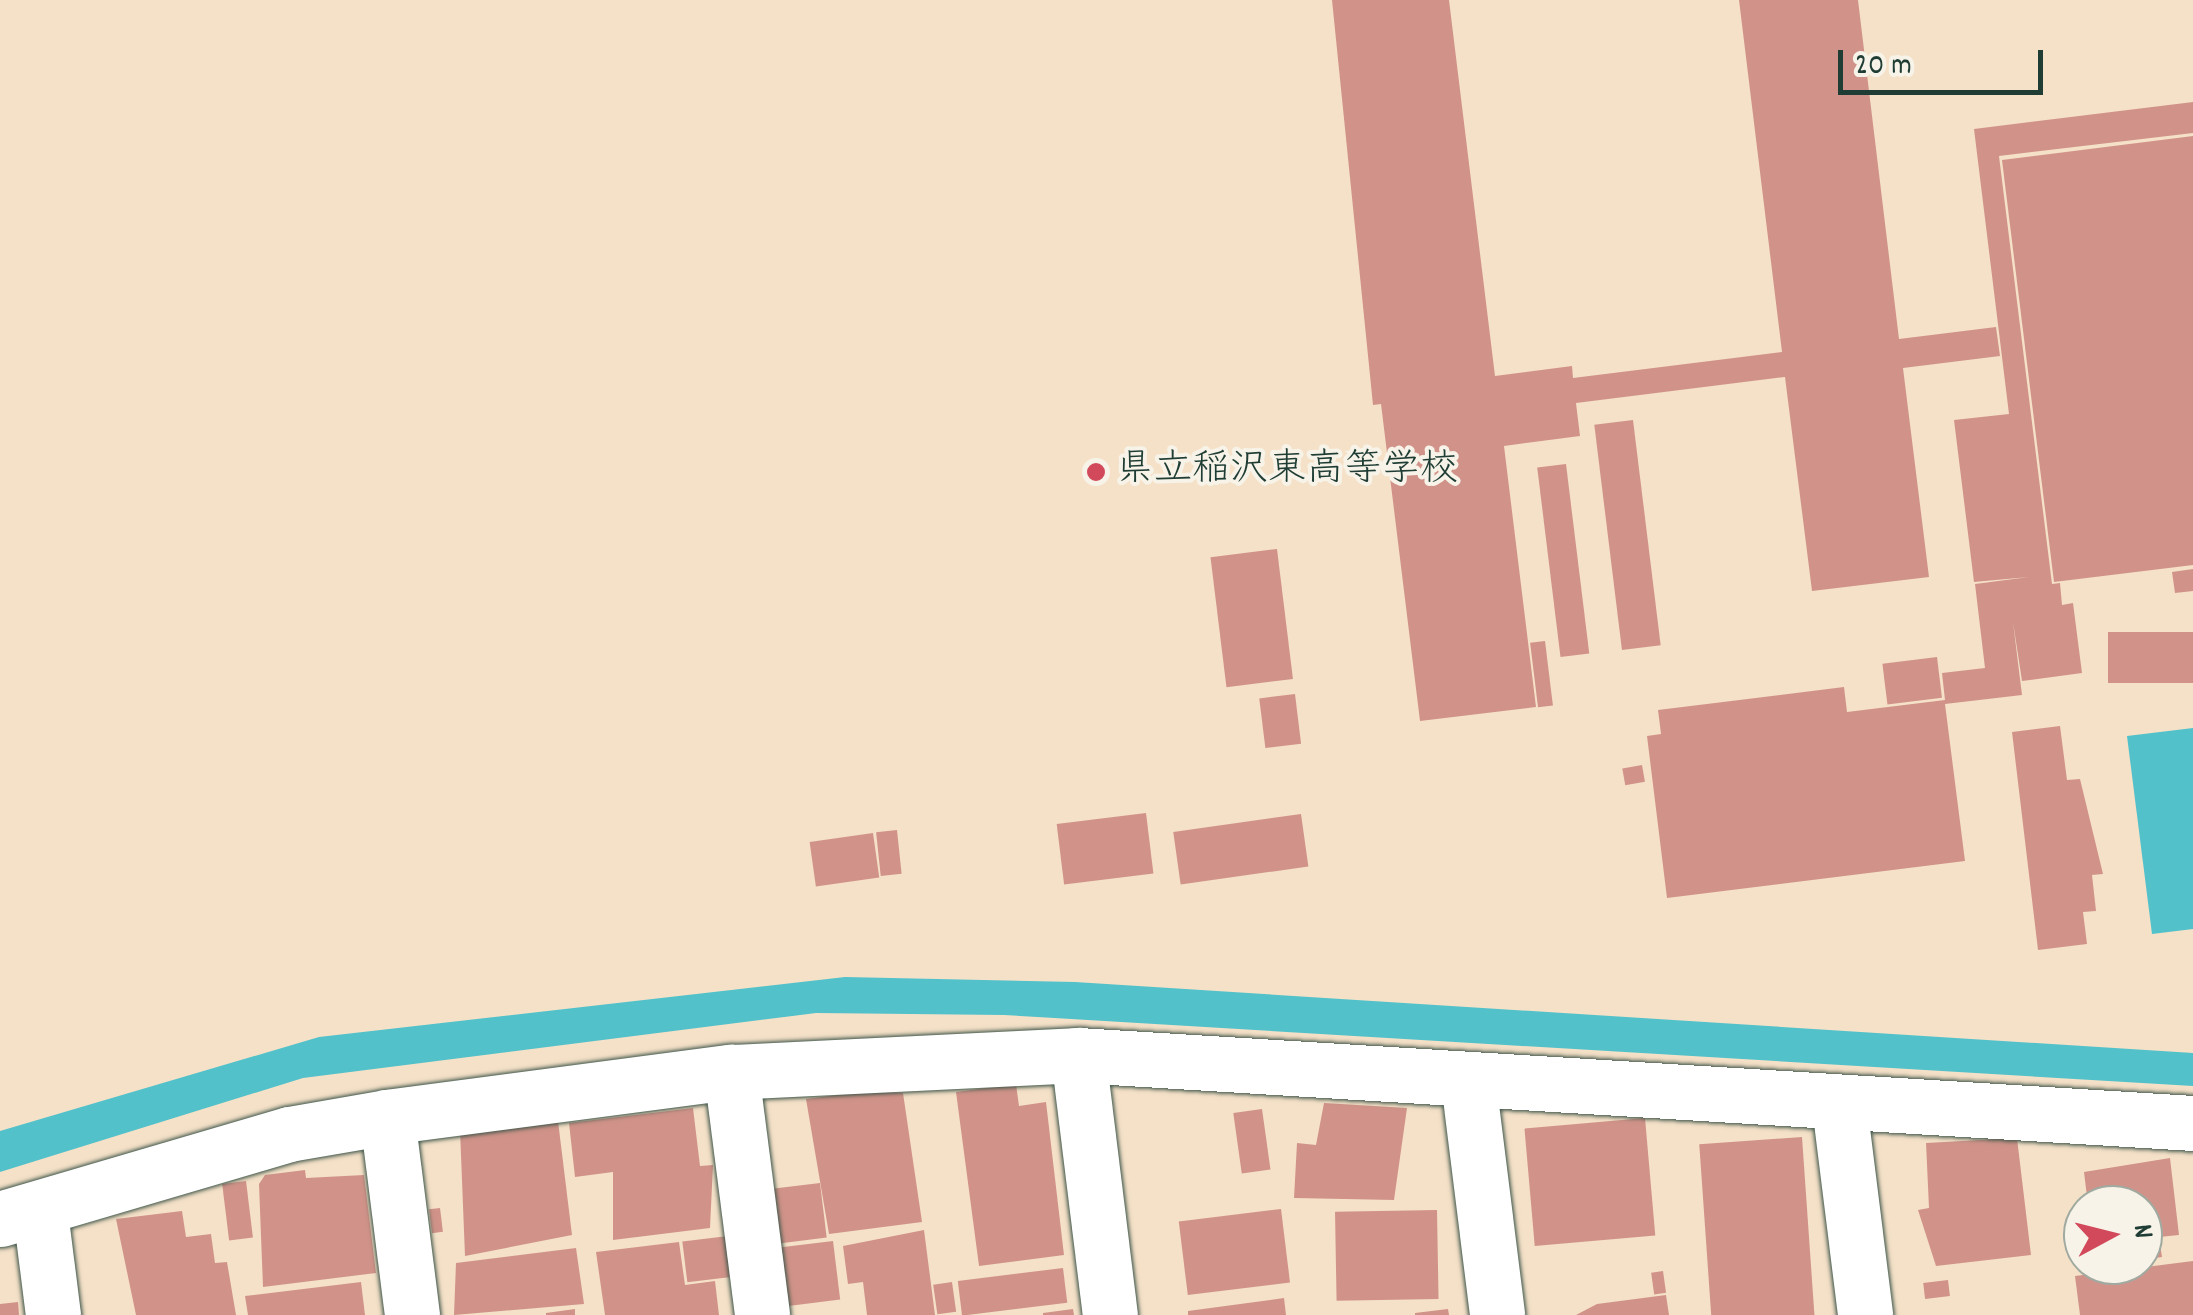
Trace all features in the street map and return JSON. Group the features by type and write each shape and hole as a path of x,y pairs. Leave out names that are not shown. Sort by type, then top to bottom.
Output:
{"street":[{"path":"1078,1055 1110,1315"},
{"path":"53,1315 20,1216 289,1134 386,1117 732,1072 1078,1055 1839,1105 2193,1123"},
{"path":"732,1072 762,1315"},
{"path":"1468,1081 1497,1315"},
{"path":"1839,1105 1866,1315"},
{"path":"386,1117 412,1315"}],"water":[{"path":"2193,728 2193,929 2152,934 2127,736"},
{"path":"845,977 1075,982 2193,1053 2193,1086 1004,1015 816,1013 303,1078 0,1172 0,1131 319,1037"}],"building":[{"path":"1332,0 1449,0 1495,376 1572,366 1573,378 1782,352 1739,0 1858,0 1899,339 1996,327 2000,356 1903,368 1929,577 1812,591 1785,377 1576,403 1580,436 1504,446 1536,707 1420,721 1381,404 1373,405"},
{"path":"2193,102 2193,133 1999,156 2052,584 2060,583 2062,605 2073,603 2082,673 2022,681 2013,622 2022,695 1945,704 1965,861 1667,898 1647,736 1661,734 1658,710 1844,687 1847,712 1945,700 1942,673 1985,668 1975,584 2029,577 1974,582 1954,420 2009,414 1974,129"},
{"path":"2193,136 2193,565 2054,582 2002,160"},
{"path":"1633,420 1661,645 1622,650 1594,425"},
{"path":"1566,464 1589,654 1560,657 1537,468"},
{"path":"1277,549 1293,679 1226,687 1210,557"},
{"path":"2193,569 2193,591 2175,593 2172,572"},
{"path":"2108,632 2193,632 2193,683 2108,683"},
{"path":"1545,641 1553,706 1538,707 1530,643"},
{"path":"1937,657 1942,698 1887,704 1882,664"},
{"path":"1295,694 1301,744 1265,748 1259,698"},
{"path":"2060,726 2067,780 2080,779 2103,874 2092,875 2096,911 2083,912 2087,944 2038,950 2012,732"},
{"path":"1642,765 1645,782 1625,785 1622,768"},
{"path":"1146,813 1153,874 1064,885 1057,824"},
{"path":"1301,814 1308,866 1181,884 1173,832"},
{"path":"897,830 902,874 881,876 876,832"},
{"path":"873,833 879,878 816,886 810,842"},
{"path":"1016,1084 1019,1106 1046,1102 1064,1255 979,1266 956,1092"},
{"path":"869,1091 903,1093 922,1222 829,1234 806,1099"},
{"path":"1324,1103 1407,1108 1394,1200 1294,1198 1297,1143 1316,1145"},
{"path":"693,1108 700,1166 713,1165 710,1228 613,1240 613,1172 575,1177 569,1123"},
{"path":"1262,1109 1270,1169 1242,1173 1233,1113"},
{"path":"1645,1118 1655,1236 1535,1246 1524,1129"},
{"path":"558,1121 572,1235 465,1256 460,1130"},
{"path":"1802,1137 1814,1315 1711,1315 1699,1144"},
{"path":"2017,1138 2031,1255 1936,1266 1918,1210 1929,1208 1926,1143"},
{"path":"2170,1158 2179,1235 2163,1237 2163,1185 2086,1185 2084,1172"},
{"path":"305,1170 306,1178 364,1175 376,1273 263,1287 259,1184 265,1175"},
{"path":"246,1181 253,1238 229,1240 222,1184"},
{"path":"820,1183 827,1238 781,1243 774,1189"},
{"path":"440,1208 443,1232 432,1233 429,1209"},
{"path":"1281,1209 1290,1282 1188,1295 1179,1222"},
{"path":"1437,1210 1439,1299 1337,1301 1335,1212"},
{"path":"182,1211 186,1237 211,1234 215,1263 227,1262 236,1315 136,1315 116,1219"},
{"path":"924,1230 935,1315 867,1315 863,1282 848,1284 843,1246"},
{"path":"728,1236 733,1277 687,1282 682,1242"},
{"path":"833,1241 840,1300 789,1306 781,1247"},
{"path":"679,1242 685,1285 715,1281 719,1315 605,1315 596,1252"},
{"path":"576,1248 584,1304 454,1315 456,1263"},
{"path":"2193,1261 2193,1315 2080,1315 2076,1285 2163,1285 2163,1265"},
{"path":"1063,1268 1067,1303 962,1315 958,1281"},
{"path":"1663,1271 1666,1293 1654,1294 1651,1273"},
{"path":"1948,1280 1950,1296 1925,1299 1923,1283"},
{"path":"361,1282 365,1315 248,1315 245,1296"},
{"path":"952,1282 956,1312 937,1314 933,1285"},
{"path":"1666,1295 1669,1315 1576,1315 1597,1304"},
{"path":"1284,1298 1286,1315 1188,1315 1188,1311"},
{"path":"18,1302 19,1315 0,1315 0,1304"},
{"path":"575,1309 575,1315 546,1315 546,1313"},
{"path":"1073,1309 1074,1315 1043,1315 1043,1313"},
{"path":"1448,1309 1449,1315 1415,1315 1415,1313"}],"place":[{"name":"県立稲沢東高等学校","path":"1096,472"}]}
